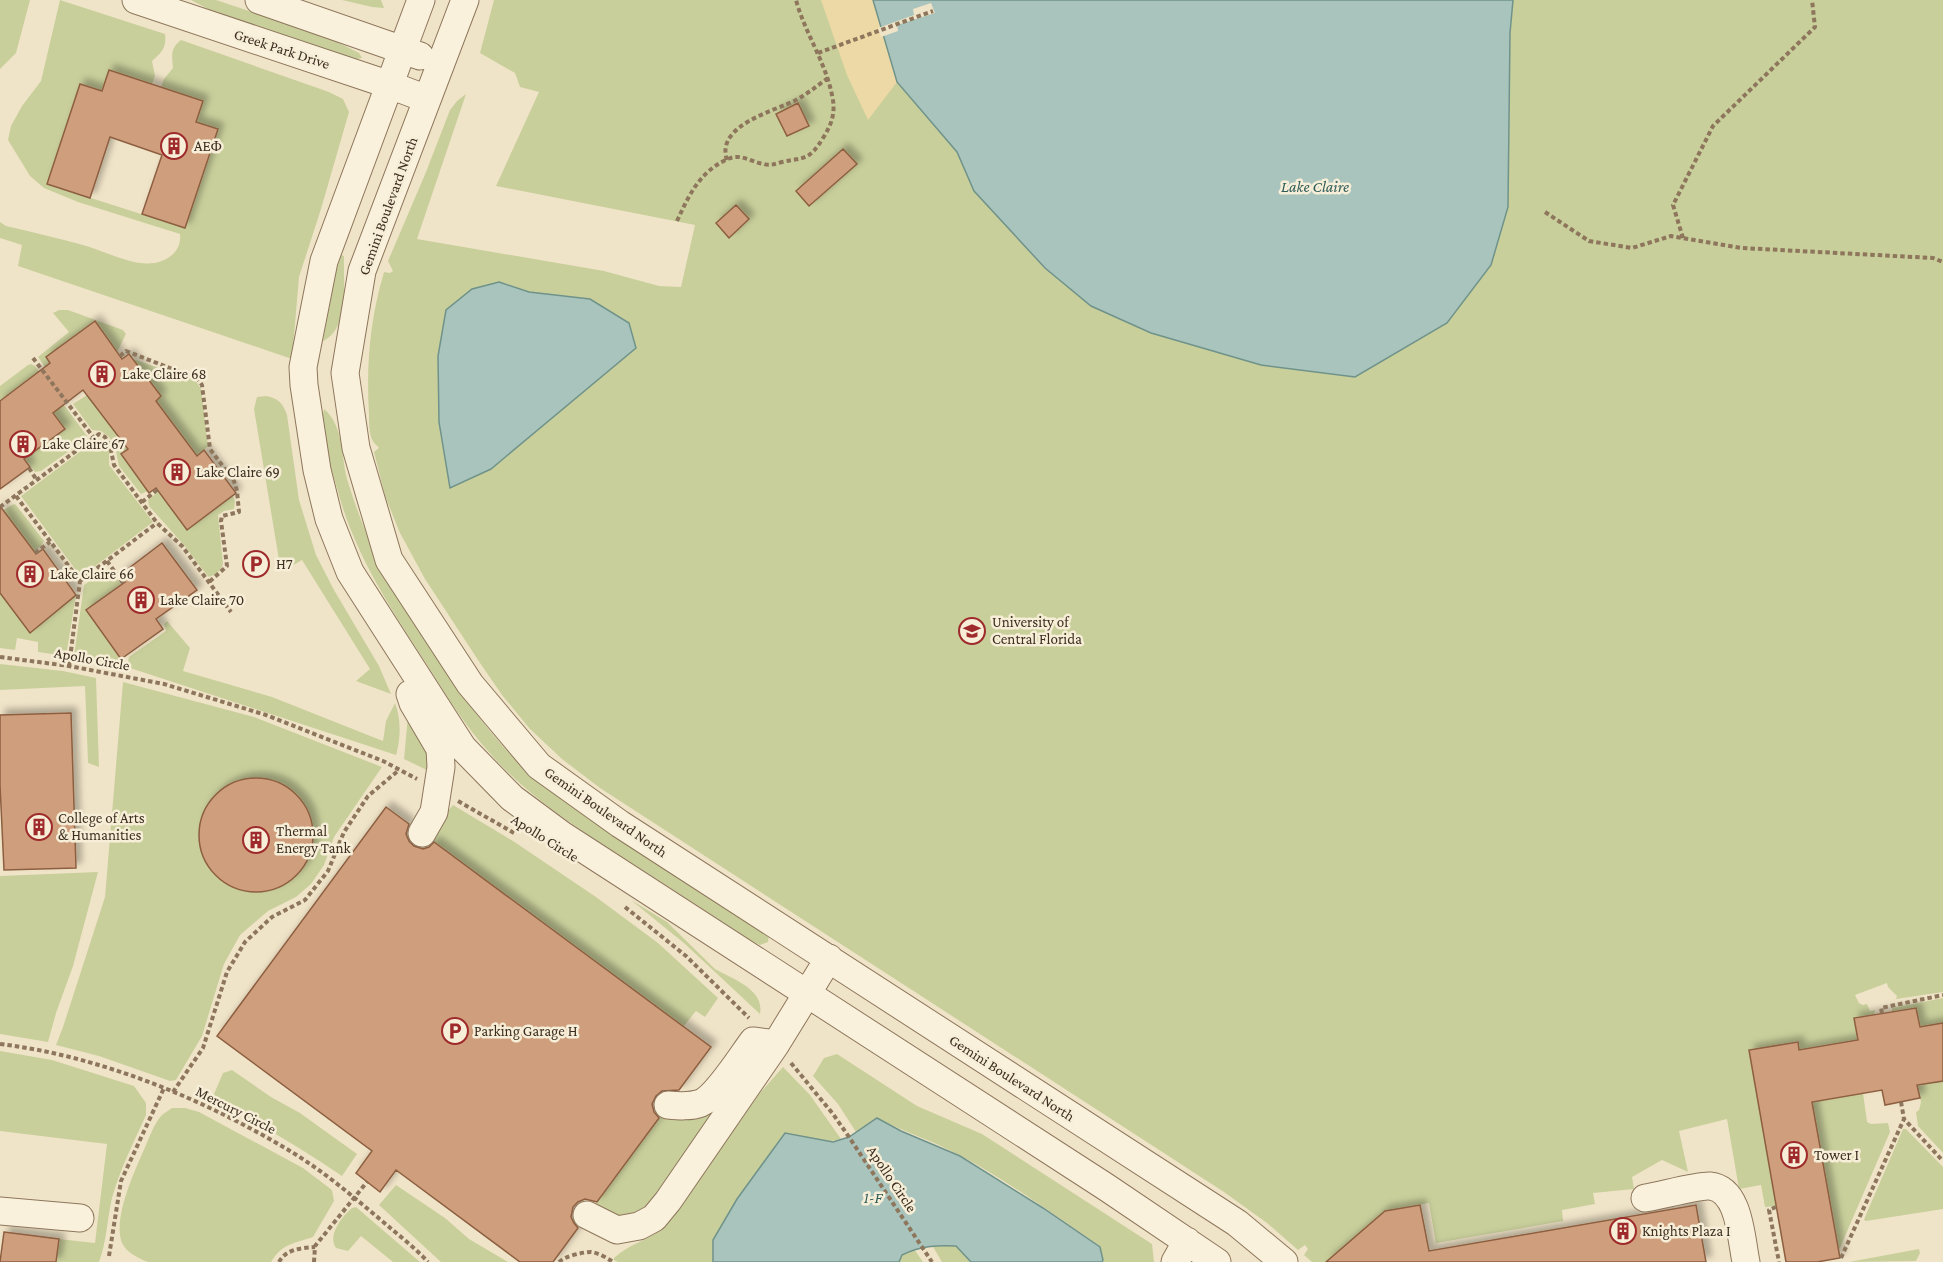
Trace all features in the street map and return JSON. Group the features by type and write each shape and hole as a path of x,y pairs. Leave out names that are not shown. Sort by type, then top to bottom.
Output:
{"street":[{"name":"Greek Park Drive","path":"136,0 427,99"},
{"path":"259,0 441,63"},
{"path":"421,0 324,261 303,367 316,470 329,519 350,572 390,636 463,748 512,798 562,835 807,993 1181,1251 1217,1262"},
{"name":"Gemini Boulevard North","path":"465,0 362,271 345,373 356,448 389,560 470,684 539,766 620,824 1237,1223 1284,1262"},
{"path":"390,636 412,703 440,749 441,767 434,812 422,833"},
{"path":"587,1215 617,1230 639,1226 654,1218 776,1044 829,958"},
{"path":"668,1105 689,1106 703,1102 711,1096 753,1041 776,1044"},
{"path":"1645,1198 1709,1186 1721,1190 1730,1198 1736,1211 1746,1262"},
{"path":"0,1210 80,1218"}],"path":[{"path":"677,221 690,193 714,166 737,157 772,165 798,160 811,154 828,130 834,108 828,78 796,0"},
{"path":"1683,238 1673,205 1713,126 1815,27 1812,0"},
{"path":"818,53 933,11"},
{"path":"727,160 725,157 730,138 752,118 804,96 828,78"},
{"path":"1545,212 1589,241 1632,248 1671,236 1742,248 1933,258 1943,262"},
{"path":"120,356 126,351 198,378 202,385 210,449 234,481 239,512 222,516 227,566 208,583"},
{"path":"33,358 93,438"},
{"path":"0,507 99,434 105,437 110,446 114,465 157,523 182,546 231,612"},
{"path":"206,452 210,449"},
{"path":"29,468 36,479"},
{"path":"142,502 157,490"},
{"path":"16,495 80,581 69,666"},
{"path":"80,581 157,523"},
{"path":"35,553 50,542"},
{"path":"106,561 123,583"},
{"name":"Apollo Circle","path":"0,657 69,666 164,684 266,715 383,761 516,833"},
{"path":"173,1092 203,1048 227,972 245,942 272,917 305,900 328,871 344,832 368,796 399,770"},
{"name":"Apollo Circle","path":"617,900 686,956 776,1044 846,1132 932,1262"},
{"path":"1882,1013 1881,1008 1943,995"},
{"name":"Mercury Circle","path":"0,1044 32,1048 140,1077 236,1121 291,1151 355,1197 428,1262"},
{"path":"109,1256 121,1181 164,1088"},
{"path":"1901,1102 1904,1119 1943,1161"},
{"path":"1841,1258 1904,1119"},
{"path":"314,1262 315,1246 368,1182"},
{"path":"1776,1207 1769,1210 1779,1262"},
{"path":"279,1262 282,1257 296,1249 315,1246"},
{"path":"560,1262 563,1258 590,1252 613,1262"}],"green space":[{"path":"0,0 30,0 16,53 0,69"},
{"path":"60,0 165,34 165,43 163,50 152,61 155,76 152,84 110,70 102,91 80,84 47,184 185,228 218,129 196,122 202,101 161,87 173,68 173,49 181,40 343,99 349,112 299,277 292,359 18,266 22,245 0,238 0,222 6,226 55,237 140,263 162,261 174,253 180,240 180,234 78,202 44,188 30,176 8,140 11,126 22,106 41,81"},
{"path":"191,0 216,0 325,36 359,53 362,58 356,59 210,10"},
{"path":"342,0 381,0 384,8 372,7"},
{"path":"494,0 873,0 897,82 957,152 974,191 1045,268 1091,306 1151,333 1510,33 1513,0 1943,0 1943,992 1896,999 1897,996 1887,983 1855,995 1859,1003 1867,1004 1870,1011 1875,1010 1874,1015 1854,1019 1858,1040 1799,1050 1798,1042 1749,1050 1776,1206 1765,1207 1761,1185 1739,1189 1727,1119 1679,1131 1688,1172 1662,1160 1632,1177 1634,1189 1593,1193 1595,1204 1562,1210 1563,1221 1436,1243 1429,1203 1385,1211 1327,1262 1312,1262 1304,1255 1308,1249 1305,1245 1298,1250 1267,1223 1224,1192 600,788 562,759 530,729 502,695 425,579 400,533 385,496 374,452 379,448 374,443 370,428 369,360 372,325 379,290 384,272 393,271 388,261 450,110 466,94 417,239 604,271 659,286 681,287 695,225 496,186 539,92 520,87 515,73 480,53","holes":["499,282 529,292 590,299 636,348"]},
{"path":"341,255 344,256 344,278 341,315 332,335 323,341 335,275"},
{"path":"68,310 123,330 126,334 117,352 94,321 46,357 73,394 65,396 38,357 69,332 53,313"},
{"path":"133,359 196,381 201,389 208,446 197,456 169,419 121,454 148,491 141,494 119,466 115,447 109,437 101,431 92,430 73,404 87,395 115,431 161,396"},
{"path":"31,364 35,366 87,436 41,471 35,472 25,459 65,428 28,380 0,401 0,386"},
{"path":"266,396 280,402 287,415 299,500 316,555 379,666 391,694 356,681 370,669 302,560 281,572 254,409 257,397"},
{"path":"324,409 335,424 341,442 347,479 376,554 441,662 496,738 529,773 556,795 769,935 768,942 760,945 750,940 577,828 526,789 483,746 442,688 363,558 347,521 331,468 323,430"},
{"path":"97,439 102,440 109,450 109,465 153,522 81,577 21,496"},
{"path":"158,492 187,530 233,496 234,509 218,515 223,564 216,574 209,577 207,575 149,506 148,500"},
{"path":"14,504 44,541 34,551 0,512"},
{"path":"107,569 121,584 86,610 121,659 118,665 74,656 84,585"},
{"path":"0,593 30,632 76,595 66,656 38,652 38,642 17,638 15,650 0,648"},
{"path":"167,621 190,648 183,671 272,697 383,741 386,721 395,703 400,729 396,755 127,667 129,657 166,631 164,624"},
{"path":"0,664 63,671 96,678 99,767 88,763 85,686 0,690"},
{"path":"123,682 254,717 382,767 334,837 324,865 311,884 296,897 268,911 240,935 224,964 202,1036 176,1080 170,1081 99,1056 56,1045 105,897"},
{"path":"408,716 426,742 435,774 404,759"},
{"path":"453,805 513,841 596,897 658,943 718,998 705,1017 696,1011 683,1027 427,837"},
{"path":"98,872 73,966 48,1042 0,1034 0,876"},
{"path":"631,900 667,922 715,969 752,991 760,1005 760,1014 685,944"},
{"path":"1943,998 1943,1023 1920,1027 1916,1008 1892,1012 1892,1008"},
{"path":"0,1051 52,1060 134,1086 146,1103 146,1115 115,1187 99,1262 56,1262 59,1239 95,1243 107,1144 0,1131"},
{"path":"752,1053 707,1122 643,1212 617,1216 595,1205 662,1112 677,1117"},
{"path":"837,1054 917,1106 982,1134 1152,1244 1154,1262 1102,1262 1100,1246 1014,1188 951,1151 877,1118 856,1132 838,1104 813,1076 824,1058"},
{"path":"783,1067 810,1095 841,1139 827,1141 785,1133 737,1199 713,1240 713,1262 618,1262 614,1260 625,1250 661,1230 760,1093"},
{"path":"232,1070 271,1097 300,1113 357,1154 342,1176 280,1137 216,1102 214,1094 223,1073"},
{"path":"1943,1081 1943,1153 1918,1126 1916,1112 1921,1102 1917,1085"},
{"path":"1863,1093 1867,1122 1871,1124 1888,1123 1890,1132 1839,1250 1812,1101"},
{"path":"172,1108 185,1108 199,1112 303,1168 332,1190 334,1201 313,1237 284,1248 271,1262 148,1262 127,1250 122,1243 120,1233 120,1220 126,1193 154,1126 161,1116"},
{"path":"1903,1129 1906,1129 1943,1167 1943,1209 1866,1221 1865,1217"},
{"path":"396,1185 445,1218 469,1239 508,1262 441,1262 379,1205"},
{"path":"356,1207 420,1262 393,1262 361,1236 348,1251 336,1248 334,1232 340,1221 352,1208"},
{"path":"932,1245 956,1246 971,1262 942,1262"},
{"path":"914,1249 923,1262 899,1262 902,1255"},
{"path":"1919,1249 1920,1253 1916,1261 1849,1262"}],"sand":[{"path":"821,0 873,0 897,82 868,120 847,75"}],"water":[{"name":"Lake Claire","path":"873,0 1513,0 1510,33 1508,207 1491,265 1447,323 1355,377 1261,365 1151,333 1091,306 1045,268 974,191 957,152 897,82"},
{"path":"499,282 529,292 590,299 629,323 636,348 491,469 450,488 439,422 438,356 446,310 472,289"},
{"name":"1-F","path":"877,1118 901,1131 960,1156 1043,1208 1100,1247 1102,1262 971,1262 956,1246 942,1246 909,1252 902,1255 899,1262 713,1262 713,1240 737,1199 785,1133 833,1142 849,1137"}],"pier":[{"path":"931,3 935,13 897,25 898,31 881,37 878,28 914,15 913,9"}],"building":[{"name":"AEΦ","path":"109,70 203,101 196,122 218,129 185,228 142,214 162,155 110,137 90,198 47,184 80,84 102,91"},
{"path":"798,103 809,126 787,136 776,114"},
{"path":"843,149 857,164 809,206 796,191"},
{"path":"736,205 749,219 729,238 716,223"},
{"path":"95,321 122,359 129,354 161,396 156,401 197,456 204,450 236,493 187,530 156,488 149,493 121,454 128,449 83,390 53,413 65,429 24,459 30,467 0,489 0,401 50,363 46,357"},
{"name":"Lake Claire 66","path":"0,506 36,554 43,549 76,595 30,633 0,593"},
{"name":"Lake Claire 70","path":"162,543 197,590 156,619 163,629 121,659 86,610 125,582 120,575"},
{"name":"College of Arts & Humanities","path":"71,713 76,868 4,870 0,785 0,715"},
{"name":"Thermal Energy Tank","path":"256,778 278,783 296,795 308,813 313,835 308,857 296,875 278,887 256,892 234,887 216,875 204,857 199,835 204,813 216,795 234,783"},
{"name":"Parking Garage H","path":"386,807 409,824 406,834 414,846 423,849 434,842 711,1047 679,1090 662,1091 656,1096 652,1104 659,1118 597,1202 585,1199 573,1207 571,1217 578,1228 553,1262 520,1262 396,1170 380,1192 356,1173 372,1151 217,1036"},
{"name":"Tower I","path":"1916,1008 1920,1027 1943,1023 1943,1081 1917,1085 1920,1098 1885,1105 1882,1090 1812,1102 1840,1258 1817,1262 1786,1262 1749,1050 1798,1042 1799,1050 1858,1040 1854,1018"},
{"name":"Knights Plaza I","path":"1420,1205 1429,1251 1696,1205 1706,1262 1326,1262 1385,1211"},
{"path":"4,1232 59,1239 56,1262 0,1262"}],"place":[{"name":"AEΦ","path":"174,146"},
{"name":"Lake Claire 68","path":"102,374"},
{"name":"Lake Claire 67","path":"23,444"},
{"name":"Lake Claire 69","path":"177,472"},
{"name":"H7","path":"256,564"},
{"name":"Lake Claire 66","path":"30,574"},
{"name":"Lake Claire 70","path":"141,600"},
{"name":"University of Central Florida","path":"972,631"},
{"name":"College of Arts & Humanities","path":"39,827"},
{"name":"Thermal Energy Tank","path":"256,840"},
{"name":"Parking Garage H","path":"455,1031"},
{"name":"Tower I","path":"1794,1155"},
{"name":"Knights Plaza I","path":"1623,1231"}]}
